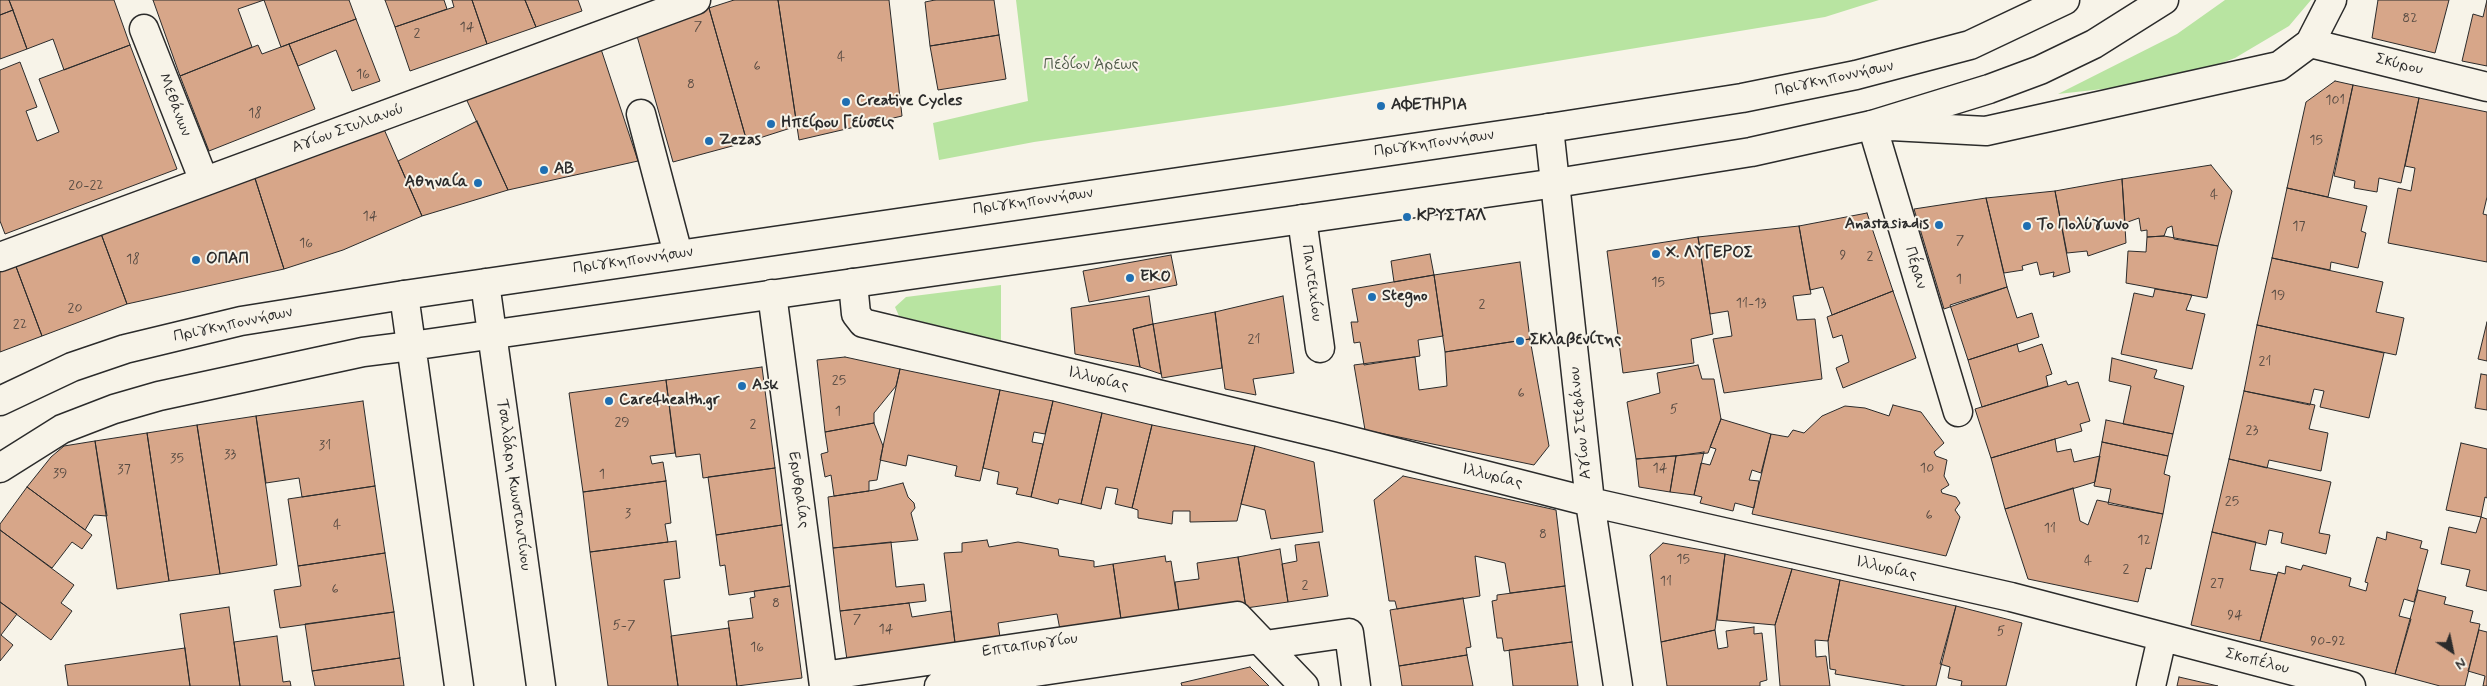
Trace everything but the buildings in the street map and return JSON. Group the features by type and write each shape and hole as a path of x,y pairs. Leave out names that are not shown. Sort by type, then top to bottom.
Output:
{"street":[{"name":"Αγίου Στυλιανού","path":"0,257 696,0"},
{"name":"Πριγκηποννήσων","path":"0,401 72,367 125,349 241,321 678,254 1549,128 1806,87 1924,59 1970,45 2066,0"},
{"path":"0,468 62,429 150,398 212,383 363,352 1556,183 1751,152 1872,125 1965,97 2040,70 2094,44 2164,0"},
{"path":"1872,125 1986,131 2279,66 2310,43 2332,0"},
{"name":"Μεθάνων","path":"144,29 204,181"},
{"name":"Σκύρου","path":"2310,43 2487,87"},
{"path":"641,114 678,254"},
{"name":"Πέραν","path":"1872,125 1958,412"},
{"name":"Αγίου Στεφάνου","path":"1549,128 1590,502 1618,686"},
{"name":"Παντειχίου","path":"1302,219 1320,348"},
{"name":"Τσαλδάρη Κωνσταντίνου","path":"485,283 541,686"},
{"name":"Ιλλυρίας","path":"853,283 856,314 864,323 1332,436 1590,502 2010,597 2162,638"},
{"name":"Ερυθραίας","path":"772,294 823,681"},
{"path":"404,295 459,686"},
{"name":"Επταπυργίου","path":"823,681 1236,616 1262,642"},
{"name":"Επταπυργίου","path":"939,686 1262,642 1349,633 1356,686"},
{"path":"2151,686 2162,638"},
{"name":"Σκοπέλου","path":"2162,638 2351,686"},
{"path":"1262,642 1304,686"}],"green space":[{"name":"Πεδίον Άρεως","path":"1016,0 1879,0 1825,17 1283,106 1034,142 939,160 933,123 1028,101"},
{"path":"2225,0 2311,0 2289,26 2235,58 2174,81 2058,94 2177,34"},
{"path":"1001,285 1001,341 899,316 895,307 906,297"}],"place":[{"name":"Creative Cycles","path":"846,102"},
{"name":"ΑΦΕΤΗΡΙΑ","path":"1381,106"},
{"name":"Ηπείρου Γεύσεις","path":"771,124"},
{"name":"Zezas","path":"709,141"},
{"name":"ΑΒ","path":"544,170"},
{"name":"Αθηναία","path":"478,183"},
{"name":"ΚΡΥΣΤΑΛ","path":"1407,217"},
{"name":"Anastasiadis","path":"1939,225"},
{"name":"Το Πολύγωνο","path":"2027,226"},
{"name":"Χ. ΛΥΓΕΡΟΣ","path":"1656,254"},
{"name":"ΟΠΑΠ","path":"196,260"},
{"name":"EKO","path":"1130,278"},
{"name":"Stegno","path":"1372,297"},
{"name":"Σκλαβενίτης","path":"1520,341"},
{"name":"Ask","path":"742,386"},
{"name":"Care4health.gr","path":"609,401"}]}
